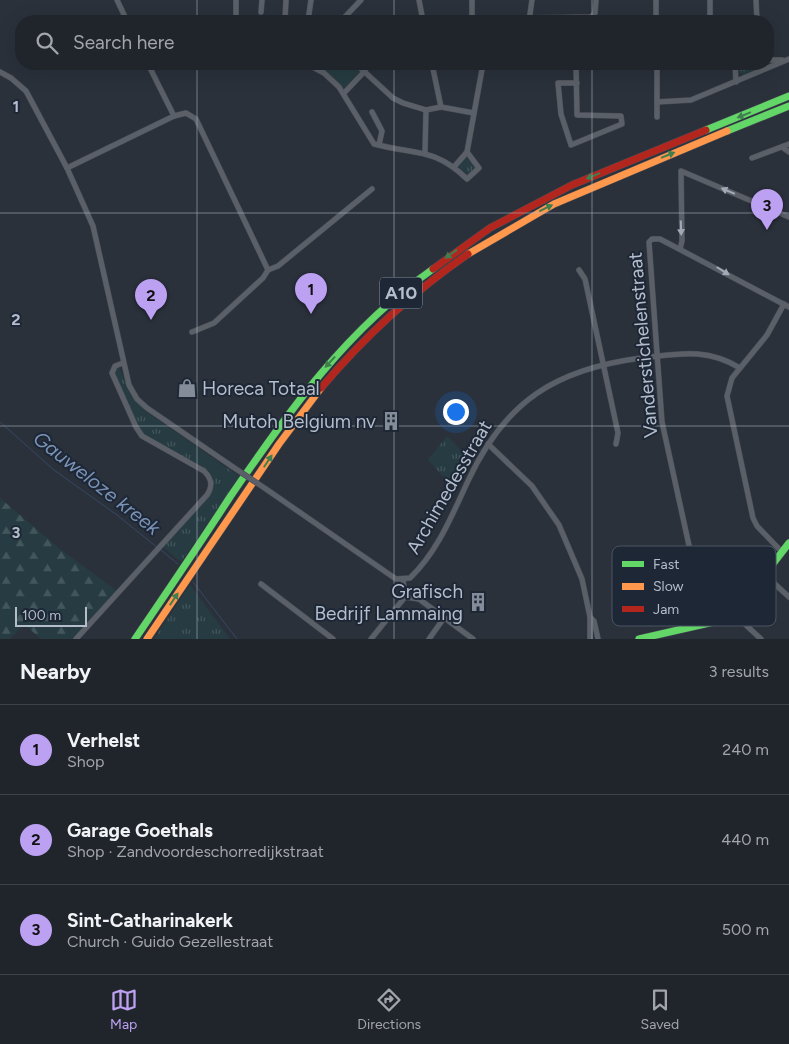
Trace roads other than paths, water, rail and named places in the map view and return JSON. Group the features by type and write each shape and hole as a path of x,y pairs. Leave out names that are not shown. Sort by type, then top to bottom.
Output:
{"main road":[{"name":"A10","path":"135,639 278,427 318,375 375,315 418,279 490,228 572,185 789,96"},
{"name":"A10","path":"147,639 288,432 326,381 381,324 424,287 470,253 525,219 592,187 789,106"},
{"path":"776,557 789,543"},
{"path":"639,639 693,626"}],"street":[{"path":"117,0 125,15"},
{"path":"236,0 236,15"},
{"path":"261,12 262,0"},
{"path":"284,15 286,0"},
{"path":"309,15 310,0"},
{"path":"347,15 361,0"},
{"path":"419,0 422,15"},
{"path":"472,0 472,15"},
{"path":"530,15 532,0"},
{"path":"593,15 596,0"},
{"path":"656,0 656,15"},
{"path":"710,0 710,15"},
{"path":"756,0 756,15"},
{"path":"774,60 788,60"},
{"path":"774,66 788,60"},
{"path":"151,70 174,116"},
{"path":"321,70 344,93 369,138 379,145 425,152 454,166 467,179 479,168 467,152"},
{"path":"433,70 441,107"},
{"path":"454,166 467,152 482,70"},
{"path":"576,70 577,83 577,116 621,116 622,124 570,145 561,114 558,83 577,83"},
{"path":"657,70 657,118"},
{"path":"735,70 736,82"},
{"path":"658,102 691,100 764,70"},
{"path":"344,93 364,71 393,98 408,106 426,110 441,107 474,113"},
{"path":"0,72 11,78 26,91 67,168 93,226 122,363 129,385 137,398 147,408 388,574 396,579 403,579 405,597 372,639"},
{"path":"425,152 426,110"},
{"path":"372,112 382,130 379,145"},
{"path":"67,168 174,116 186,113 196,119 268,270"},
{"path":"752,158 789,144"},
{"path":"782,147 789,152"},
{"path":"781,551 757,526 750,507 727,396 732,378 767,335 786,305 680,250 682,241 681,171 789,217"},
{"path":"192,332 214,323 263,278 268,270 278,266 372,189"},
{"name":"Vanderstichelenstraat","path":"680,250 660,239 652,239 649,242 662,422 689,546"},
{"path":"579,270 585,278 604,363 618,433 616,444"},
{"name":"Archimedesstraat","path":"403,579 410,578 443,534 474,468 488,444 517,409 544,389 574,372 604,363 658,356 704,353 725,360 740,368"},
{"path":"76,639 207,495 211,481 204,471 151,441 139,431 112,373 115,366 122,363"},
{"path":"488,444 532,486 559,525 578,566 590,617 590,639"},
{"path":"261,584 333,639"},
{"path":"776,586 789,597"},
{"path":"405,597 419,599 472,639"},
{"path":"590,617 594,621 598,639"},
{"path":"429,639 444,618"},
{"path":"747,626 761,639"}],"waterway":[{"name":"Gauweloze kreek","path":"0,422 54,470 117,515 158,548"},
{"name":"Gauweloze kreek","path":"161,550 178,564"},
{"name":"Gauweloze kreek","path":"193,582 237,639"}],"place":[{"name":"Sint-Catharinakerk","path":"767,230"},
{"name":"Verhelst","path":"311,314"},
{"name":"Garage Goethals","path":"151,320"},
{"name":"Horeca Totaal","path":"187,388"},
{"name":"Mutoh Belgium nv","path":"391,421"},
{"name":"Grafisch Bedrijf Lammaing","path":"478,602"}]}
